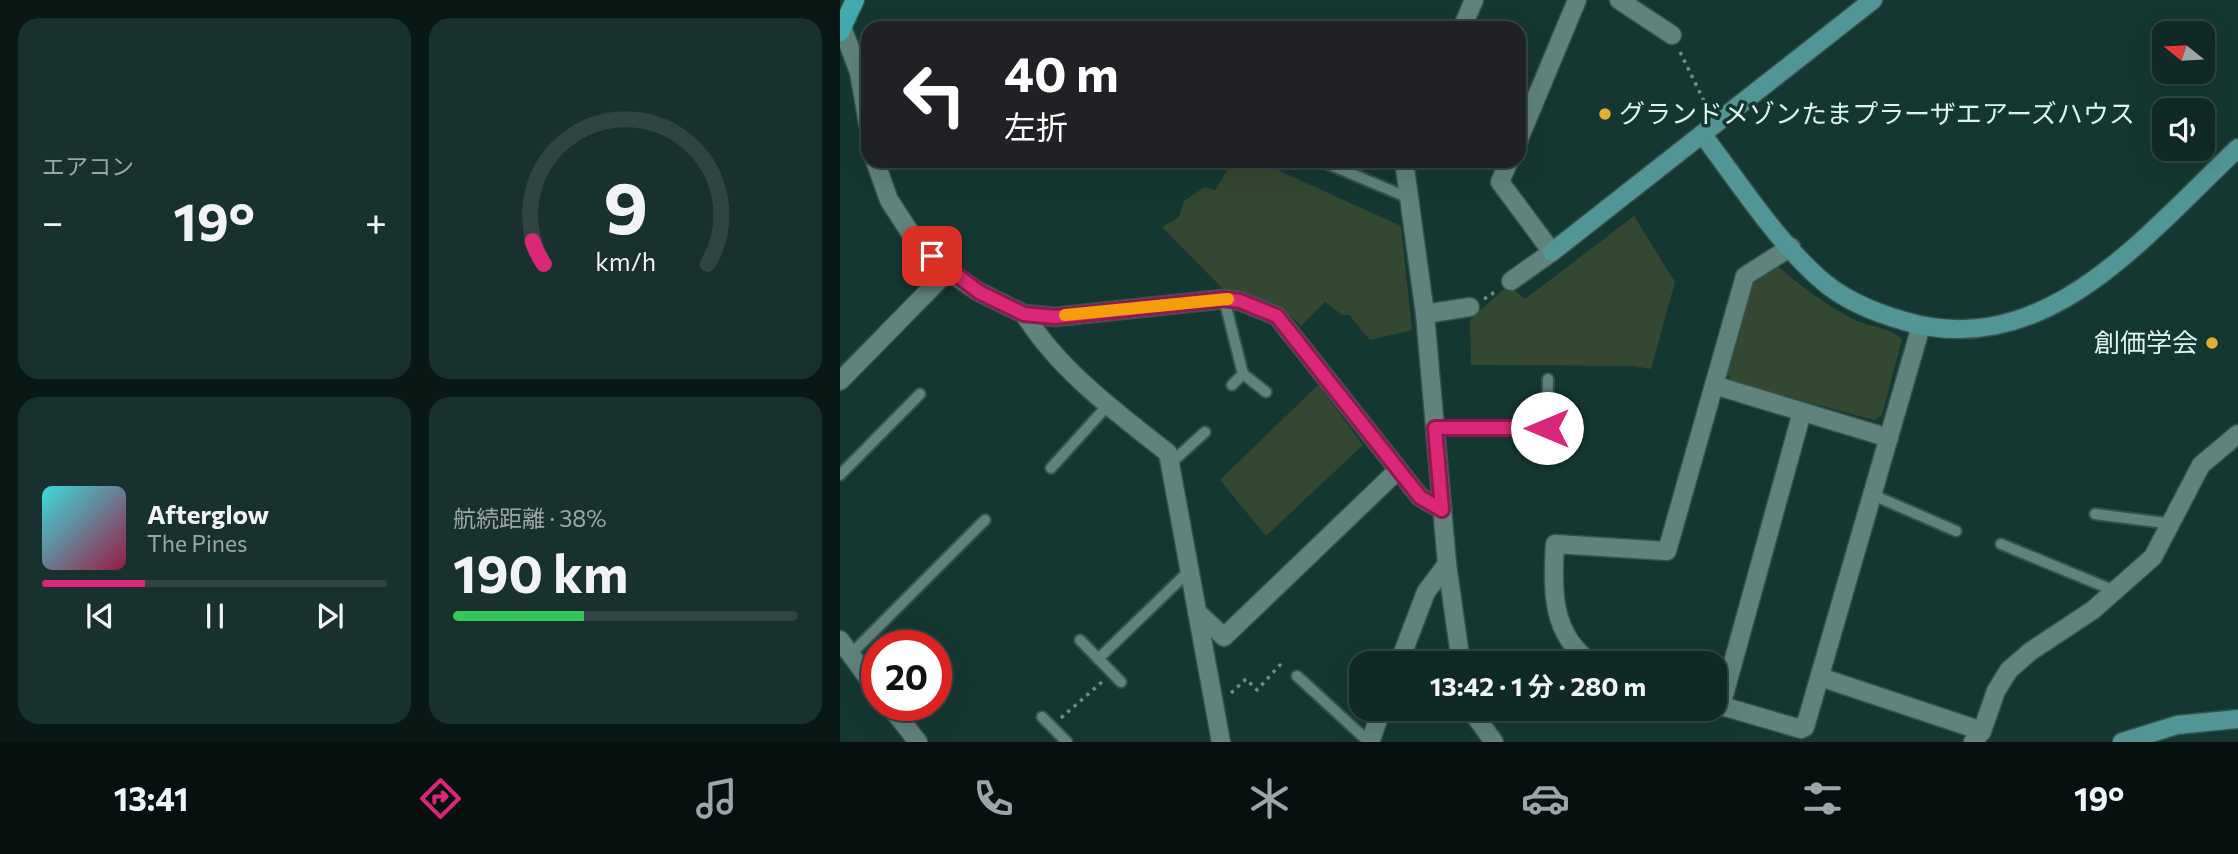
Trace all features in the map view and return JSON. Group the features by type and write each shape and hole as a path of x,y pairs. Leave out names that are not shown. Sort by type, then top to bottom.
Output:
{"main road":[{"path":"841,26 855,0"}],"street":[{"path":"1465,21 1474,0"},
{"path":"1526,122 1577,0"},
{"path":"1511,281 1552,252 1873,0"},
{"path":"1625,2 1672,35"},
{"path":"841,26 861,84"},
{"path":"1702,134 1791,247 1819,278 1843,296 1873,312 1921,326 1952,331 1993,326 2041,312 2080,292 2238,148"},
{"path":"878,168 889,200 915,240 948,271 979,292 1024,314 1055,317 1224,299 1240,301 1277,316 1420,497 1442,510"},
{"path":"1405,168 1424,314 1447,564 1459,651"},
{"path":"1506,168 1500,182 1552,252"},
{"path":"1578,651 1555,610 1552,587 1555,544 1667,551 1745,276 1791,247"},
{"path":"840,381 948,271"},
{"path":"1424,314 1470,307"},
{"path":"1024,314 1036,333 1108,405 1168,453 1221,742"},
{"path":"1727,708 1801,729 1805,727 1921,326"},
{"path":"1714,385 1889,438"},
{"path":"1727,674 1802,412"},
{"path":"1819,677 1978,736 1996,691 2009,670 2031,651 2093,610 2153,557 2173,524 2201,465 2238,434"},
{"path":"1197,612 1223,637 1398,470"},
{"path":"1404,651 1426,592 1447,564"},
{"path":"845,648 861,669"},
{"path":"2122,742 2177,725 2238,719"},
{"path":"1369,742 1377,721"},
{"path":"1479,721 1494,742"},
{"path":"902,722 913,740"}],"lane":[{"path":"1338,168 1409,198"},
{"path":"1224,299 1243,374 1266,392"},
{"path":"1232,385 1243,374"},
{"path":"1435,428 1547,428 1548,379"},
{"path":"840,475 920,394"},
{"path":"1051,468 1108,405"},
{"path":"1171,463 1205,432"},
{"path":"1873,495 1956,531"},
{"path":"2095,514 2173,524"},
{"path":"845,648 985,520"},
{"path":"2001,544 2115,591"},
{"path":"1098,659 1189,571"},
{"path":"1080,640 1121,682"},
{"path":"1297,677 1369,742"},
{"path":"1042,717 1059,734 1050,742"}],"path":[{"path":"1672,35 1707,107"},
{"path":"1470,307 1511,281"},
{"path":"1215,709 1247,679 1257,690 1280,665 1297,677"},
{"path":"1059,734 1112,673"}],"green space":[{"path":"1229,168 1273,168 1401,226 1412,330 1370,340 1349,315 1342,315 1325,302 1301,326 1286,311 1262,299 1222,288 1162,227 1179,217 1184,201 1205,187 1215,190"},
{"path":"1634,216 1675,282 1651,369 1633,366 1471,365 1470,320 1508,285 1525,299"},
{"path":"1777,266 1842,313 1902,339 1882,415 1874,420 1733,382 1726,373 1751,286"},
{"path":"1318,385 1363,445 1266,536 1220,480"}],"slow traffic":[{"path":"1065,315 1228,299"}],"place":[{"name":"グランドメゾンたまプラーザエアーズハウス","path":"1605,114"},
{"name":"創価学会","path":"2212,343"}],"route":[{"path":"932,256 948,271 979,292 1024,314 1055,317 1224,299 1240,301 1277,316 1420,497 1442,510 1435,428 1547,428"}]}
